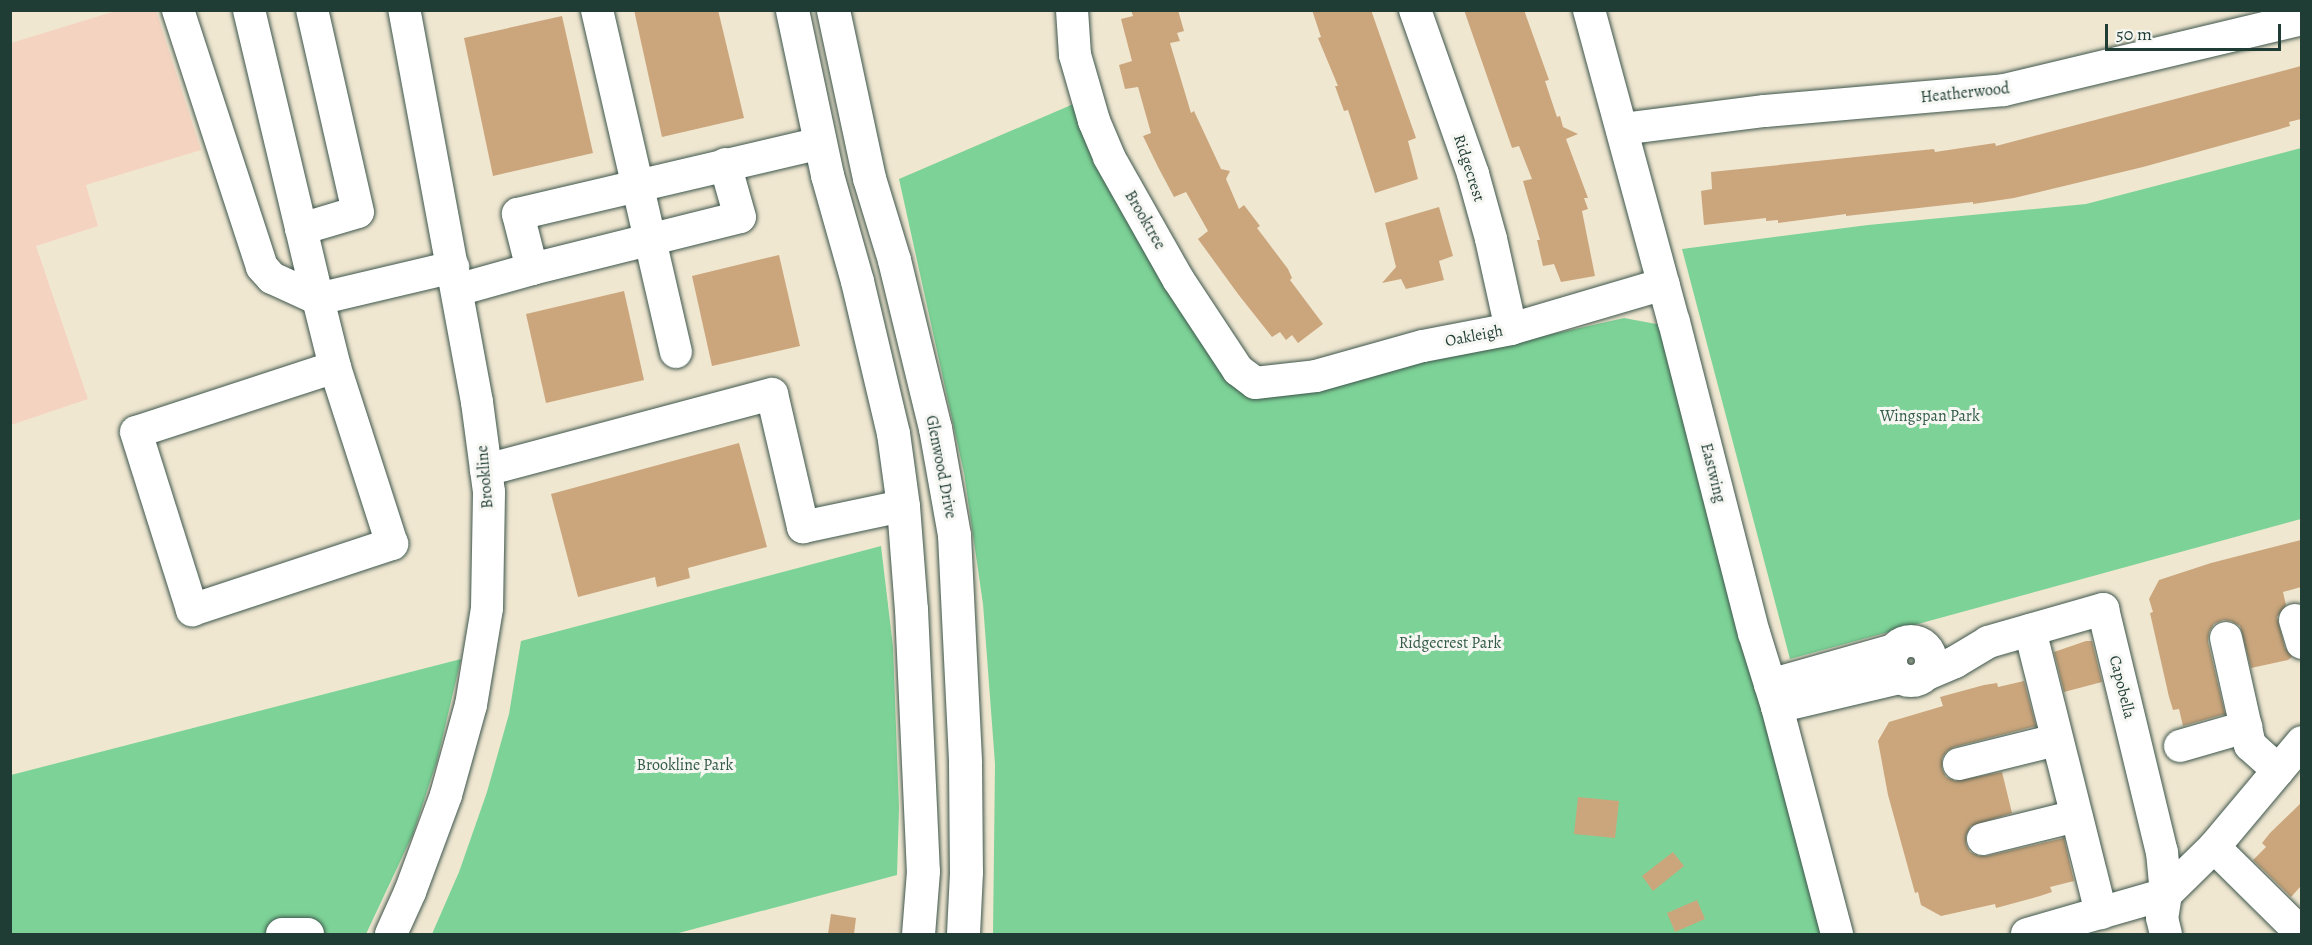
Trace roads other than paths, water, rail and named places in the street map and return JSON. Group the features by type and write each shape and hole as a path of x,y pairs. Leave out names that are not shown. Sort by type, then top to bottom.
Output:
{"main road":[{"path":"792,10 820,143 857,281 893,433 903,506 923,871 918,934"},
{"name":"Glenwood Drive","path":"833,10 869,178 894,260 934,428 954,535 965,763 966,872 963,934"}],"street":[{"path":"178,10 262,267 272,278 318,299 532,269 740,217 725,164"},
{"path":"249,10 335,367 392,544 192,610 136,432 335,367"},
{"path":"301,229 358,212 312,10"},
{"path":"597,10 676,352"},
{"name":"Brooktree","path":"1072,10 1075,55 1094,121 1109,157 1178,279 1238,370 1255,383 1282,381"},
{"name":"Ridgecrest","path":"1415,10 1473,174 1491,239 1510,329"},
{"name":"Eastwing","path":"1589,10 1664,284 1754,633 1774,696 1837,934"},
{"name":"Brookline","path":"391,934 410,892 446,795 471,705 487,608 489,492 477,402 408,11"},
{"name":"Heatherwood","path":"1622,129 1765,111 2004,90 2301,19"},
{"path":"532,269 518,214 820,143"},
{"name":"Oakleigh","path":"1282,381 1316,376 1423,346 1510,329 1664,284"},
{"path":"486,470 772,394 803,527 903,506"},
{"name":"Capobella","path":"1774,696 1911,662 1954,662 1975,647 2103,609 2162,852 2166,894 2162,918 2166,934"},
{"path":"2030,630 2101,913"},
{"path":"2226,638 2250,745 2278,770"},
{"path":"2180,746 2246,727"},
{"path":"1959,764 2056,740"},
{"path":"2027,934 2166,894 2214,847 2301,742"},
{"path":"1983,839 2076,816"},
{"path":"2214,847 2296,918"},
{"path":"282,934 308,934"}],"park label":[{"name":"Wingspan Park","path":"1930,416"},
{"name":"Ridgecrest Park","path":"1450,643"},
{"name":"Brookline Park","path":"685,765"}]}
